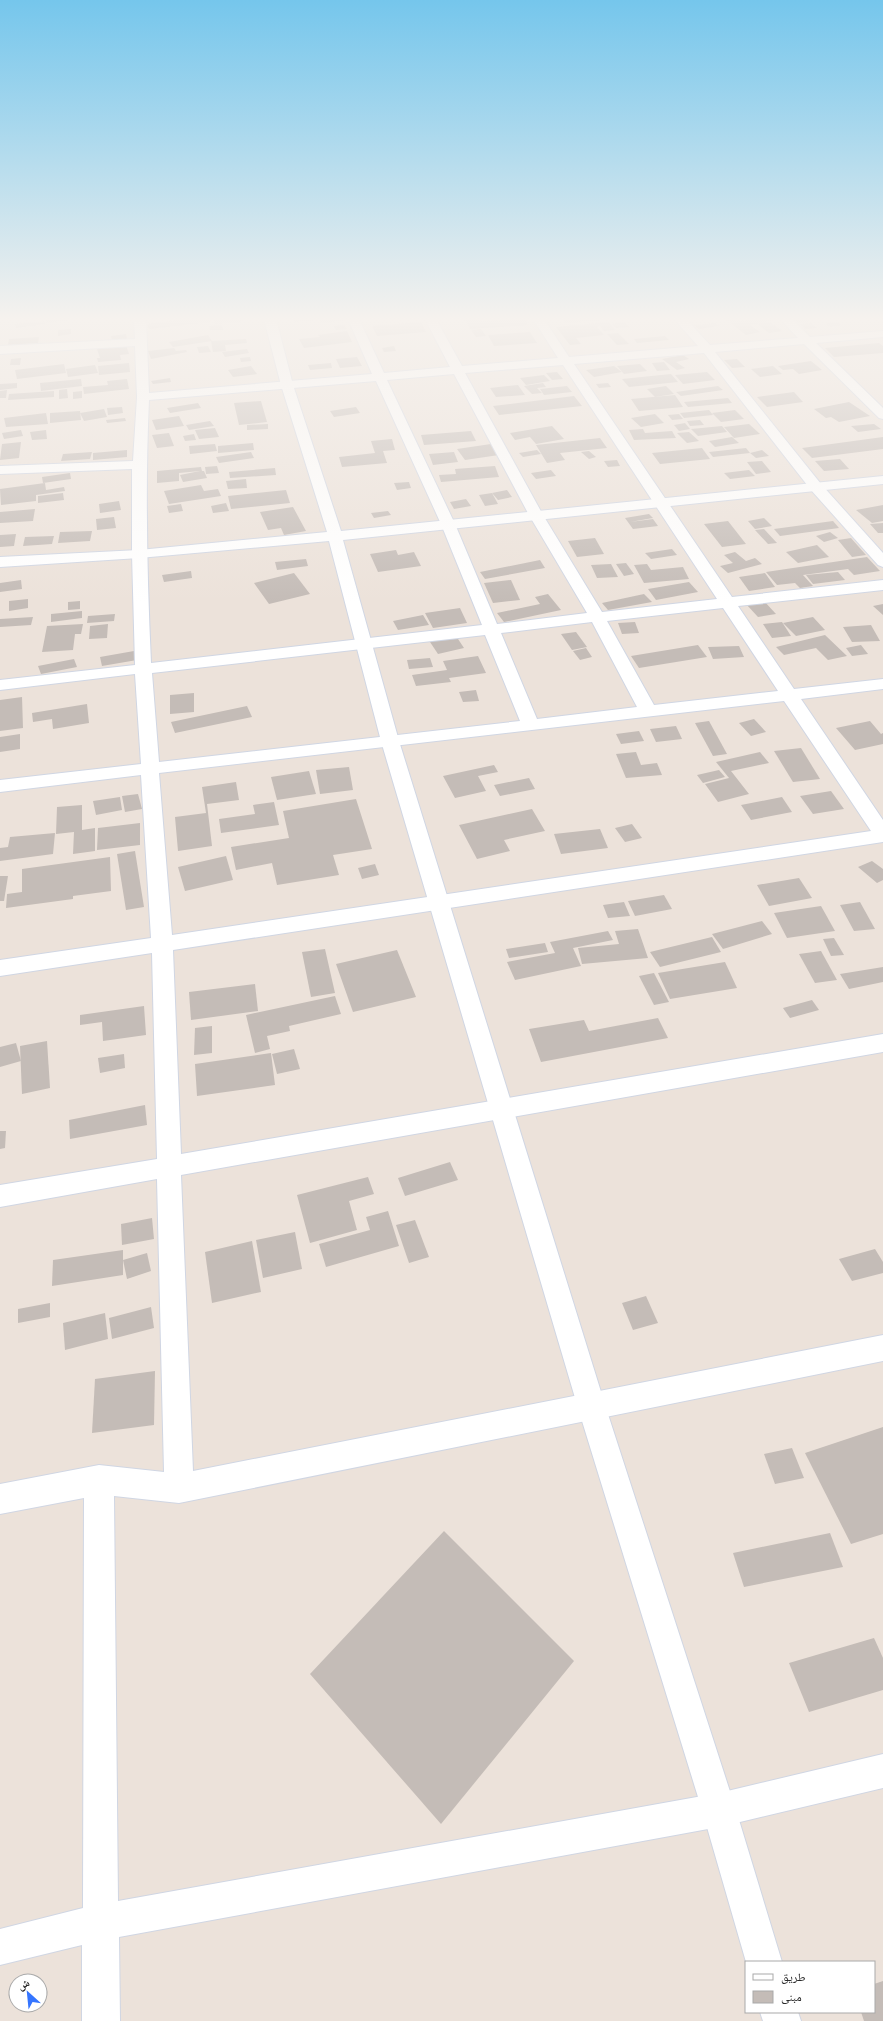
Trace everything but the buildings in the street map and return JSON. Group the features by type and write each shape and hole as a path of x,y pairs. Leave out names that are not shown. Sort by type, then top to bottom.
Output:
{"street":[{"path":"142,413 139,465 139,554 143,668 162,944 179,1488"},
{"path":"296,413 335,536 362,642 390,741 592,1408 719,1810 764,1961"},
{"path":"396,413 448,524 530,724"},
{"path":"480,413 536,515 598,618 648,711"},
{"path":"0,968 440,904 883,835 788,695 729,602 602,413"},
{"path":"758,413 816,487 883,562"},
{"path":"0,470 139,465"},
{"path":"0,562 139,554 335,536 883,480"},
{"path":"0,685 362,642 492,630 883,585"},
{"path":"0,786 150,770 530,724 883,684"},
{"path":"0,1196 883,1043"},
{"path":"0,1500 99,1480 179,1488 592,1408 883,1348"},
{"path":"99,1480 101,2021"},
{"path":"0,1947 100,1922 719,1810 883,1771"}]}
